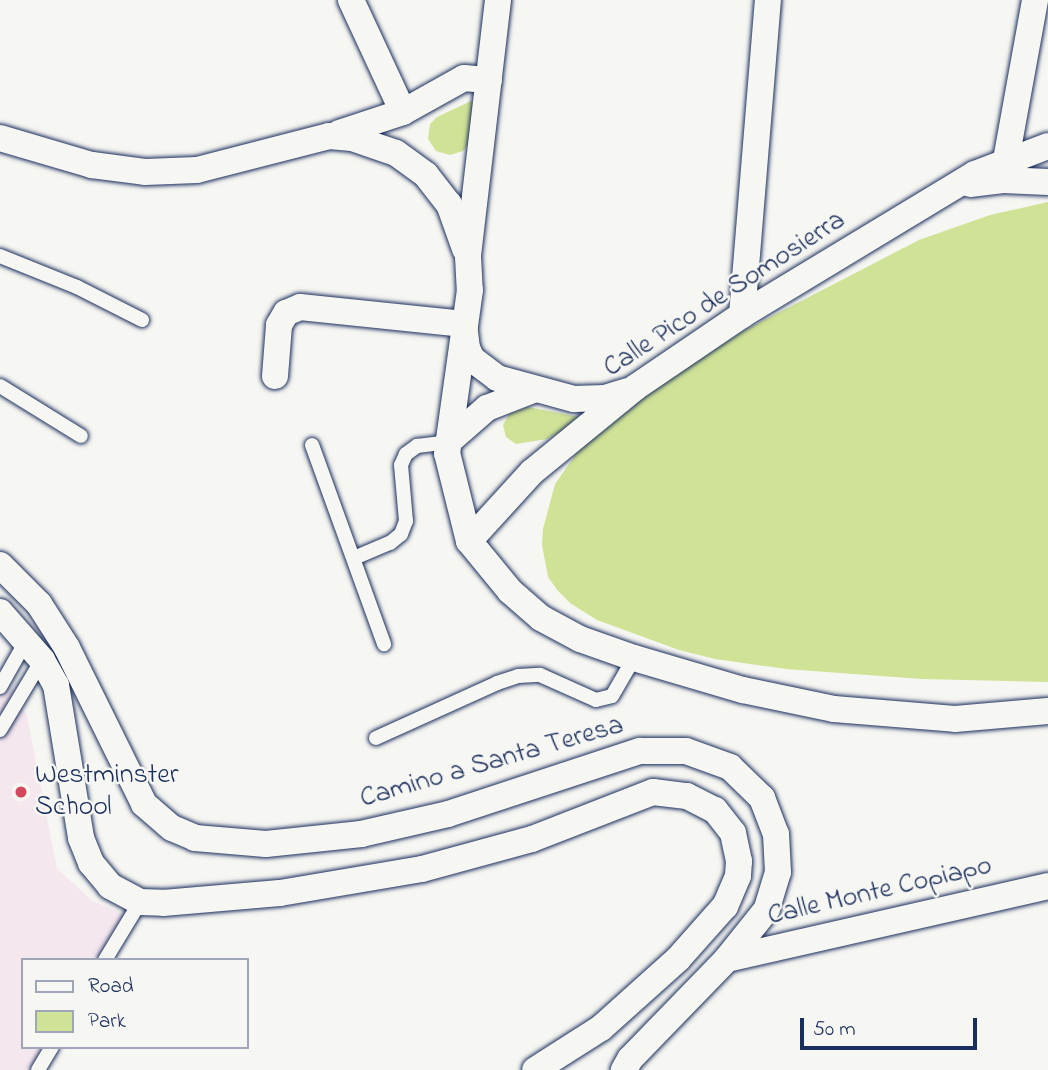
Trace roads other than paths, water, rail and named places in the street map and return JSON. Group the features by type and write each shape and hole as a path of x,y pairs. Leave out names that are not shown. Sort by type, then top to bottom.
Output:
{"street":[{"path":"351,0 403,112"},
{"path":"498,0 468,256 470,290 447,453 469,541 510,592 541,618 580,639 634,658 744,690 834,709 955,719 1048,711"},
{"path":"742,315 768,0"},
{"path":"1006,160 1035,0"},
{"path":"0,138 92,165 145,172 210,167 329,136 403,112 464,78 489,80"},
{"path":"329,136 374,144 396,153 426,175 449,204 468,256"},
{"name":"Calle Pico de Somosierra","path":"469,541 532,472 636,387 742,315 945,192 1006,160 1048,146"},
{"path":"945,192 993,181 1048,182"},
{"path":"275,376 278,325 286,313 300,307 464,324"},
{"path":"464,324 467,348 480,368 496,378 533,390 587,400 605,398 636,387"},
{"path":"448,442 487,408 533,390"},
{"name":"Camino a Santa Teresa","path":"0,565 39,604 67,648 144,803 172,828 195,838 266,844 373,832 448,814 640,751 686,751 730,766 762,798 776,834 778,873 767,909 727,959 630,1059 624,1070"},
{"path":"0,612 34,650 56,685 85,851 98,874 110,886 140,902 163,903 280,893 422,869 532,839 653,792 687,796 715,810 733,833 739,854 738,876 725,906 678,959 601,1028 535,1070"},
{"name":"Calle Monte Copiapo","path":"727,959 1048,886"}],"lane":[{"path":"0,256 77,286 142,320"},
{"path":"0,386 82,436"},
{"path":"354,558 390,543 401,534 406,521 401,465 405,454 417,446 448,442"},
{"path":"312,444 384,644"},
{"path":"0,687 34,650"},
{"path":"0,730 34,650"},
{"path":"376,738 497,682 518,676 540,675 596,700 612,696 634,658"},
{"path":"106,958 140,902"},
{"path":"38,1070 51,1049"}],"place":[{"name":"Westminster School","path":"21,792"}]}
